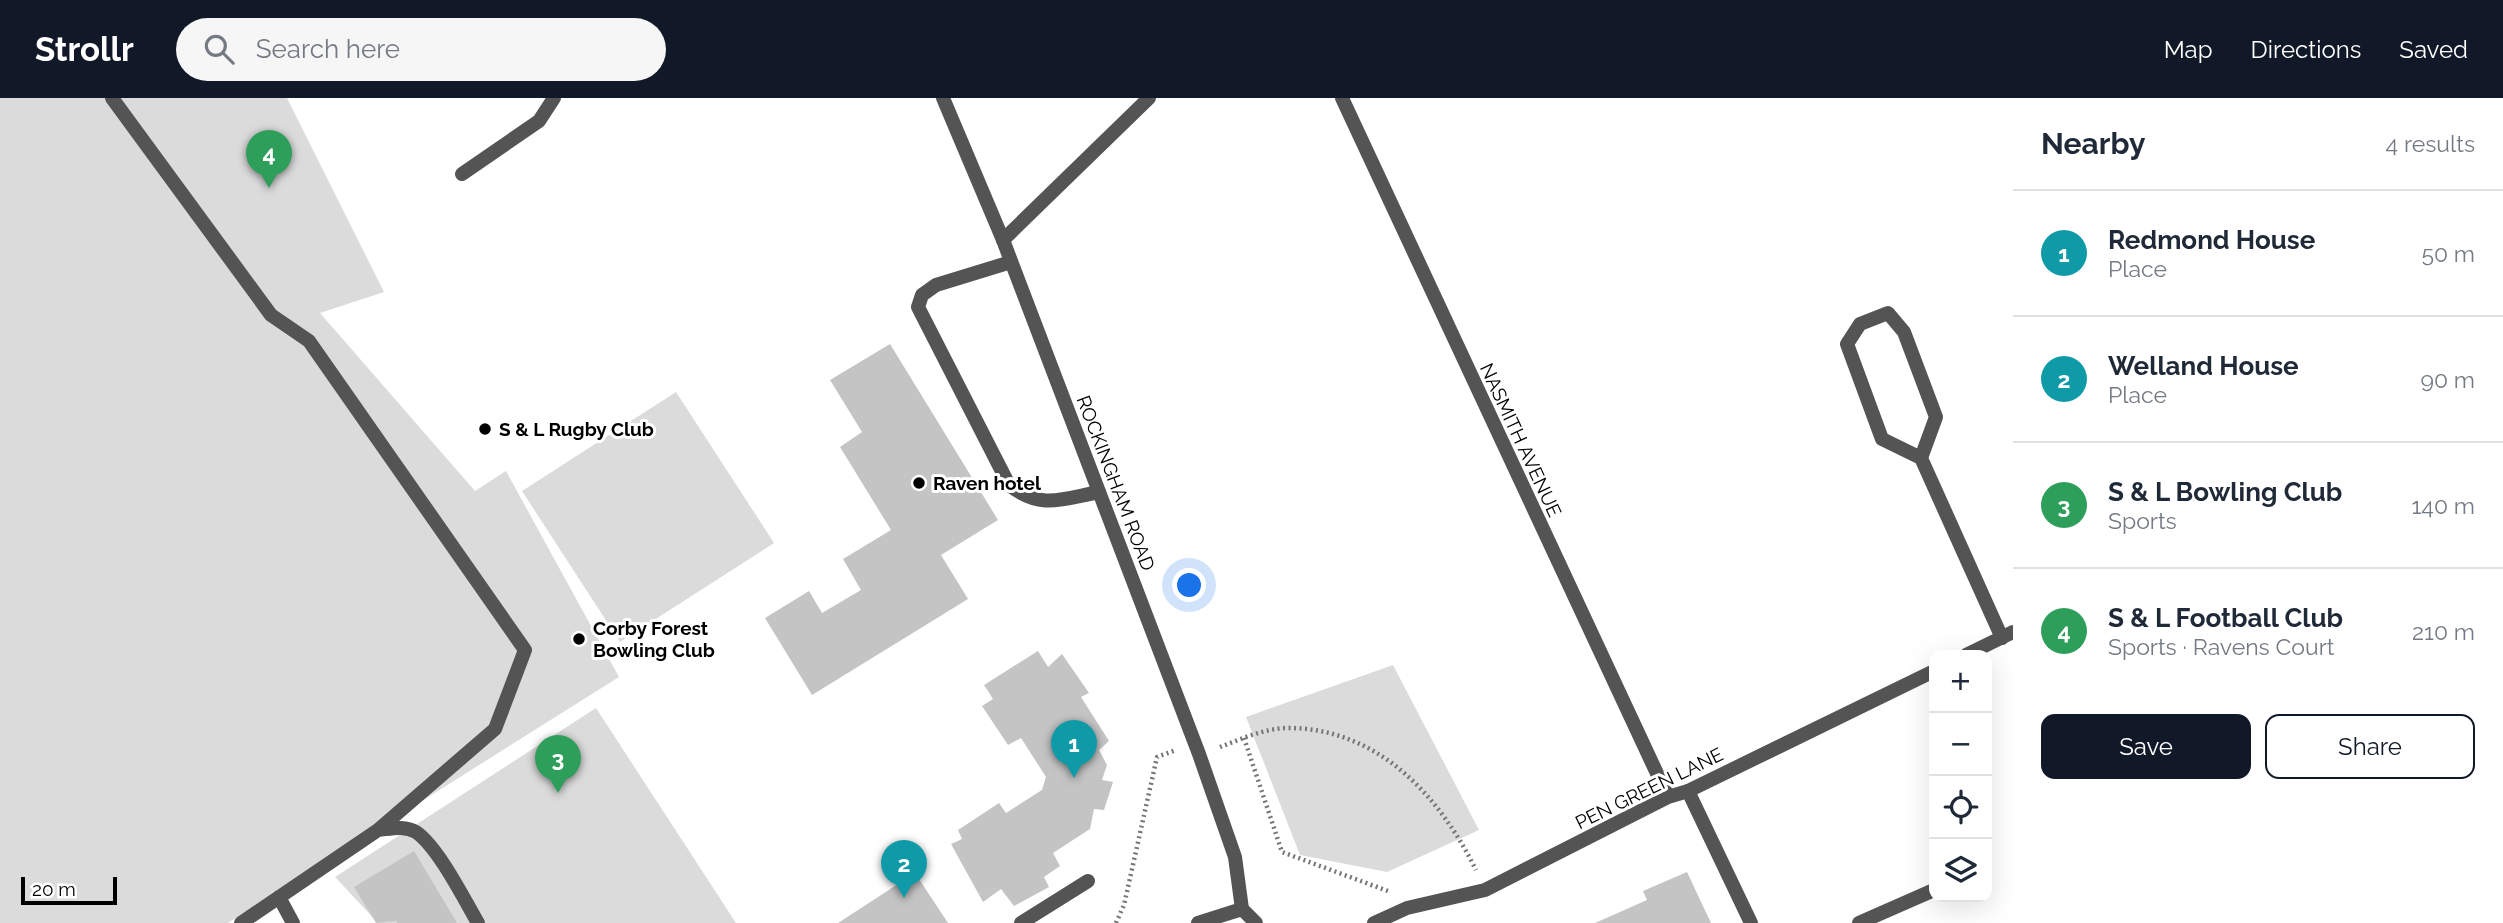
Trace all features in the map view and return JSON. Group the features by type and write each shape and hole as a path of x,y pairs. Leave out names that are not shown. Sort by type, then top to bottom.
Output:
{"street":[{"path":"112,98 271,315 309,341 525,650 495,729 378,830 242,923"},
{"path":"462,174 539,121 554,98"},
{"name":"ROCKINGHAM ROAD","path":"943,98 1003,240 1197,749 1235,857 1242,909"},
{"path":"1003,240 1149,98"},
{"name":"NASMITH AVENUE","path":"1342,98 1668,797"},
{"path":"1011,262 936,285 922,295 918,307 1009,485 1025,497 1047,502 1099,492"},
{"path":"1921,458 1936,417 1904,331 1888,313 1860,324 1847,344 1882,439 1921,458 2008,635 1976,650"},
{"name":"PEN GREEN LANE","path":"1374,923 1407,908 1485,890 1668,797 1688,791 1929,673"},
{"path":"1688,791 1751,923"},
{"path":"378,830 400,827 415,831 432,848 478,923"},
{"path":"1021,923 1088,881"},
{"path":"1859,923 1929,892"},
{"path":"279,897 293,923"},
{"path":"1198,923 1242,909 1256,923"}],"path":[{"path":"1116,923 1124,905 1157,757 1286,728 1354,741 1388,759 1437,804 1467,851 1485,890"},
{"path":"1244,737 1282,852 1401,896 1407,908"}],"shaded area":[{"path":"0,98 287,98 384,292 320,313 475,491 506,471 619,677 228,923 0,923"},
{"path":"676,392 774,543 620,642 522,491"},
{"path":"1393,665 1479,830 1387,872 1300,855 1246,717"},
{"path":"596,708 736,923 378,923 335,877"}],"building":[{"name":"Raven hotel","path":"890,344 998,520 941,555 968,599 812,695 765,618 809,591 822,613 861,590 843,559 891,530 840,447 862,432 830,380"},
{"path":"1038,651 1048,667 1062,654 1089,693 1081,697 1109,741 1099,750 1107,765 1102,780 1113,782 1104,810 1094,809 1090,829 1053,853 1060,866 1044,877 1049,887 1014,906 1001,889 983,902 951,844 962,839 958,830 999,803 1006,813 1042,790 1046,777 1021,738 1008,745 982,706 993,699 984,685"},
{"path":"414,851 457,923 376,923 354,887"},
{"path":"1687,872 1711,923 1595,923 1647,900 1643,891"},
{"path":"915,873 948,923 838,923"}],"place":[{"name":"S & L Football Club","path":"269,188"},
{"name":"S & L Rugby Club","path":"485,429"},
{"name":"Raven hotel","path":"919,483"},
{"name":"Corby Forest Bowling Club","path":"579,639"},
{"name":"Redmond House","path":"1074,778"},
{"name":"S & L Bowling Club","path":"558,793"},
{"name":"Welland House","path":"904,898"}]}
